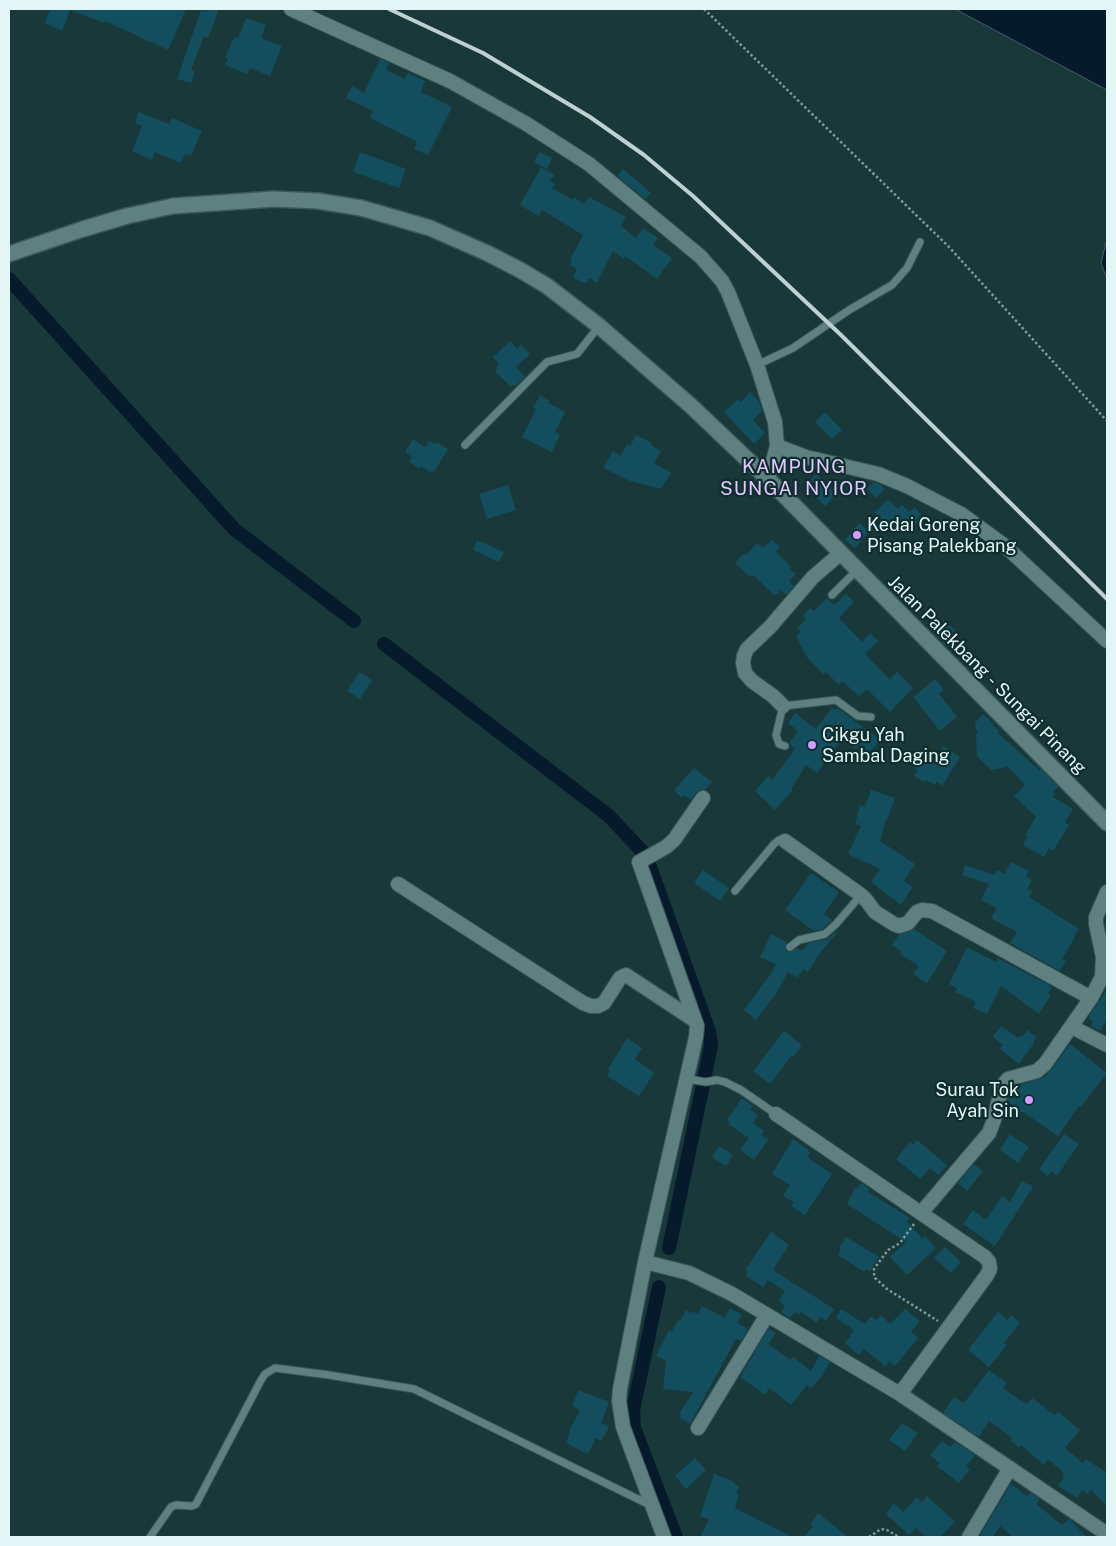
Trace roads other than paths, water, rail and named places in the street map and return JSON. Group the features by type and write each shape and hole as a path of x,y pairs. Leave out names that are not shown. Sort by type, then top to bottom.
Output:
{"street":[{"path":"291,9 450,81 525,123 589,164 701,257 722,281 740,319 775,422 777,446 768,479"},
{"name":"Jalan Palekbang - Sungai Pinang","path":"9,254 92,226 173,206 274,199 318,201 361,208 430,228 487,253 547,286 599,326 683,398 768,479 1107,823"},
{"path":"777,446 806,457 878,474 907,486 961,514 997,539 1107,641"},
{"path":"783,706 745,673 744,656 747,649 770,627 813,577 841,553"},
{"path":"664,1537 623,1427 619,1401 620,1389 650,1264 690,1079 697,1026 646,858 674,840 703,798"},
{"path":"785,841 861,895 875,912 899,926 908,923 917,912 927,909 1091,998"},
{"path":"398,884 583,1003 598,1006 604,1003 620,978 626,975 694,1020"},
{"path":"921,1213 988,1133 994,1120 1002,1086 1008,1079 1037,1071 1072,1027 1091,998 1102,977 1103,957 1096,917 1107,892"},
{"path":"1072,1027 1107,1045"},
{"path":"776,1114 989,1262 988,1276 900,1394"},
{"path":"650,1264 689,1274 732,1294 900,1394 1107,1534"},
{"path":"698,1428 767,1315"},
{"path":"969,1537 1010,1468"}],"lane":[{"path":"757,365 793,348 849,310 892,285 907,268 920,242"},
{"path":"465,445 547,362 576,354 599,326"},
{"path":"832,595 857,570"},
{"path":"785,746 779,744 776,735 783,706 836,700 858,716 871,717"},
{"path":"735,891 778,840 785,841"},
{"path":"790,947 800,940 825,934 861,895"},
{"path":"690,1079 706,1082 717,1080 725,1082 741,1090 776,1114"},
{"path":"150,1537 171,1507 176,1505 192,1506 196,1504 261,1380 265,1374 275,1368 295,1369 400,1385 414,1389 652,1506"}],"water":[{"path":"955,9 1107,9 1107,90"},
{"path":"1107,239 1107,279 1101,263"}],"waterway":[{"path":"9,279 234,529 354,621"},
{"path":"384,644 609,816 642,851 649,864 709,1031 711,1046 669,1248"},
{"path":"659,1287 633,1410 634,1428 676,1537"}],"railway":[{"path":"389,9 483,53 590,117 644,155 693,196 841,335 1107,599"}],"place":[{"name":"Kedai Goreng Pisang Palekbang","path":"857,535"},
{"name":"Cikgu Yah Sambal Daging","path":"812,745"},
{"name":"Surau Tok Ayah Sin","path":"1029,1100"}],"district":[{"name":"KAMPUNG SUNGAI NYIOR","path":"794,478"}]}
